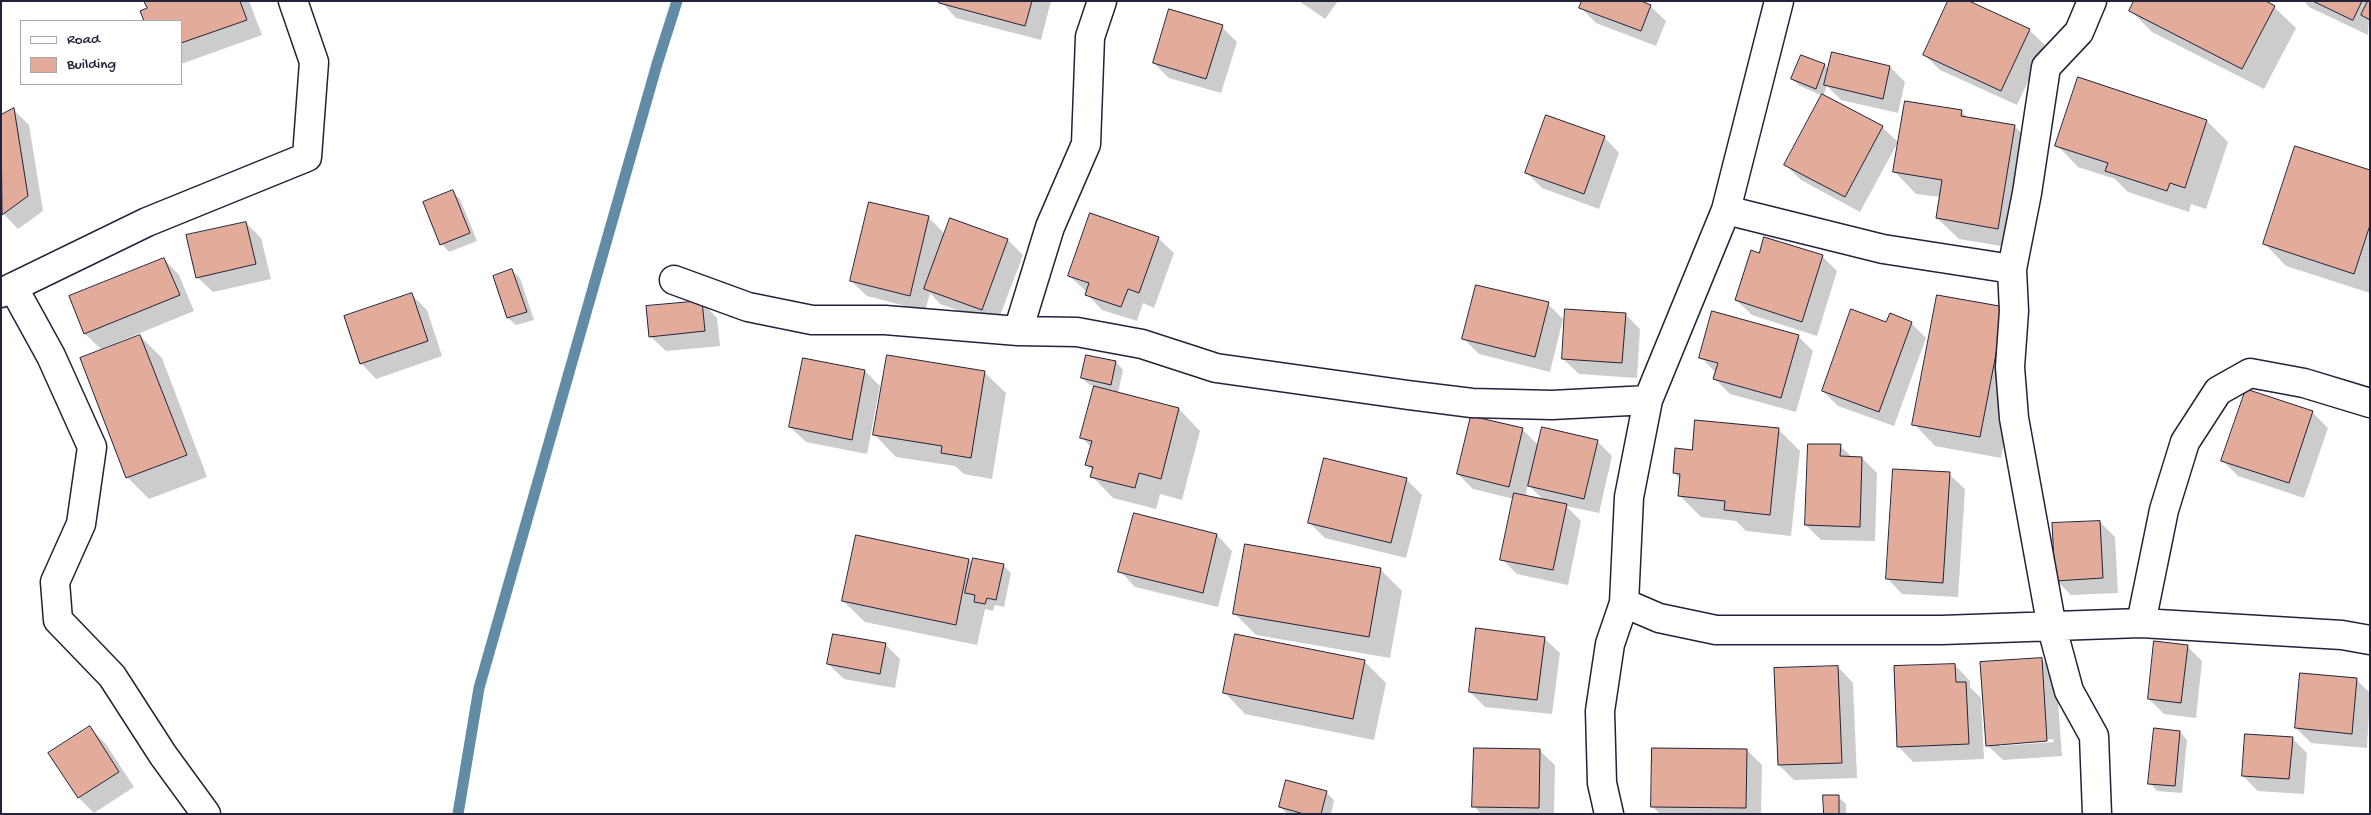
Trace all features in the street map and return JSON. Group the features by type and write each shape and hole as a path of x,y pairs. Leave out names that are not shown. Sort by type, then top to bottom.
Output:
{"street":[{"path":"206,814 163,755 112,676 58,620 54,582 81,524 92,447 51,356 7,290 147,222 307,157 314,62 294,1"},
{"path":"1018,331 1050,227 1086,144 1090,37 1102,1"},
{"path":"1609,814 1602,783 1600,711 1610,644 1624,603 1630,497 1648,400 1726,210 1779,1"},
{"path":"2092,1 2079,32 2046,67 2027,193 2012,269 2014,311 2010,367 2014,418 2052,628 2069,691 2094,736 2097,814"},
{"path":"1726,210 1882,249 2012,269"},
{"path":"674,280 748,308 812,320 885,320 1018,331 1077,332 1142,344 1216,368 1472,403 1552,405 1648,400"},
{"path":"2141,623 2164,510 2185,442 2218,391 2250,373 2304,383 2370,403"},
{"path":"1624,603 1659,618 1716,630 2052,628 2141,623 2342,635 2370,640"}],"building":[{"path":"144,1 240,1 247,20 182,43 182,20 144,20 140,11 147,8"},
{"path":"939,1 1032,1 1025,26 939,3"},
{"path":"1582,1 1641,1 1651,5 1641,31 1579,8"},
{"path":"1948,1 1969,1 2030,29 2001,91 1923,55"},
{"path":"2134,1 2266,1 2275,6 2242,69 2129,11"},
{"path":"2313,1 2362,1 2353,20"},
{"path":"2368,1 2370,1 2370,20 2361,15"},
{"path":"1169,9 1223,25 1206,79 1153,63"},
{"path":"1832,52 1890,66 1883,99 1824,85"},
{"path":"1801,55 1825,64 1816,89 1791,79"},
{"path":"2078,77 2207,120 2185,188 2170,183 2167,191 2105,171 2108,163 2055,146"},
{"path":"1822,94 1883,126 1845,197 1784,165"},
{"path":"1905,101 1962,110 1961,116 2015,125 1998,229 1936,218 1942,180 1893,172"},
{"path":"14,108 28,196 2,215 1,115"},
{"path":"1546,115 1605,136 1584,194 1525,173"},
{"path":"2295,146 2370,170 2370,225 2354,274 2263,244"},
{"path":"453,190 470,233 440,245 423,202"},
{"path":"869,202 929,216 910,296 850,281"},
{"path":"1090,213 1159,237 1139,293 1128,289 1121,307 1085,295 1089,283 1068,276"},
{"path":"950,218 1008,239 982,310 924,289"},
{"path":"246,222 256,264 196,278 186,235"},
{"path":"1764,237 1823,255 1802,322 1735,300 1751,250 1759,253"},
{"path":"164,258 180,295 84,334 69,296"},
{"path":"512,269 527,312 507,318 493,276"},
{"path":"1476,285 1549,302 1535,357 1462,339"},
{"path":"412,293 428,341 360,364 344,316"},
{"path":"1937,295 2005,307 1980,437 1912,425"},
{"path":"702,301 705,331 649,337 646,306"},
{"path":"1565,309 1626,313 1622,363 1562,359"},
{"path":"1851,309 1886,322 1890,313 1912,322 1879,412 1822,391"},
{"path":"1712,311 1799,335 1781,398 1713,379 1718,363 1699,358"},
{"path":"140,335 187,455 126,478 80,358"},
{"path":"887,355 985,371 971,458 941,453 942,446 873,435"},
{"path":"1086,355 1116,361 1111,385 1081,378"},
{"path":"803,358 865,370 852,440 789,427"},
{"path":"1094,386 1179,408 1161,479 1139,473 1135,488 1090,477 1093,467 1085,465 1092,441 1080,438"},
{"path":"2246,389 2313,411 2289,483 2221,461"},
{"path":"1471,416 1523,428 1509,487 1457,474"},
{"path":"1695,420 1779,428 1770,515 1724,510 1725,501 1678,496 1680,474 1673,473 1675,448 1692,450"},
{"path":"1542,427 1598,440 1584,499 1528,486"},
{"path":"1808,444 1841,444 1840,456 1862,457 1860,527 1805,525"},
{"path":"1324,458 1407,478 1391,543 1308,523"},
{"path":"1893,469 1950,472 1943,583 1886,579"},
{"path":"1514,493 1567,504 1553,570 1500,560"},
{"path":"1134,513 1217,534 1203,593 1118,572"},
{"path":"2100,521 2103,578 2055,581 2052,523"},
{"path":"856,535 969,559 956,625 842,601"},
{"path":"1245,544 1381,568 1369,637 1233,614"},
{"path":"973,558 1004,564 996,600 987,598 985,604 974,602 975,595 965,593"},
{"path":"1476,628 1545,637 1537,700 1469,692"},
{"path":"833,634 886,643 880,674 827,664"},
{"path":"1235,634 1365,660 1353,719 1223,693"},
{"path":"2154,641 2188,645 2181,703 2148,699"},
{"path":"2042,658 2047,741 1986,746 1980,662"},
{"path":"1955,664 1956,682 1966,682 1969,744 1897,747 1894,666"},
{"path":"1838,666 1842,763 1778,765 1774,668"},
{"path":"2300,673 2357,678 2352,734 2295,728"},
{"path":"90,726 119,772 78,798 48,753"},
{"path":"2154,728 2180,731 2175,786 2148,784"},
{"path":"2245,734 2293,737 2289,779 2242,776"},
{"path":"1474,748 1540,749 1539,808 1472,807"},
{"path":"1652,748 1747,749 1746,808 1651,807"},
{"path":"1286,780 1327,791 1321,814 1304,814 1279,807"},
{"path":"1823,795 1839,795 1839,814 1824,814"}],"waterway":[{"path":"458,814 479,688 657,64 677,1"}]}
